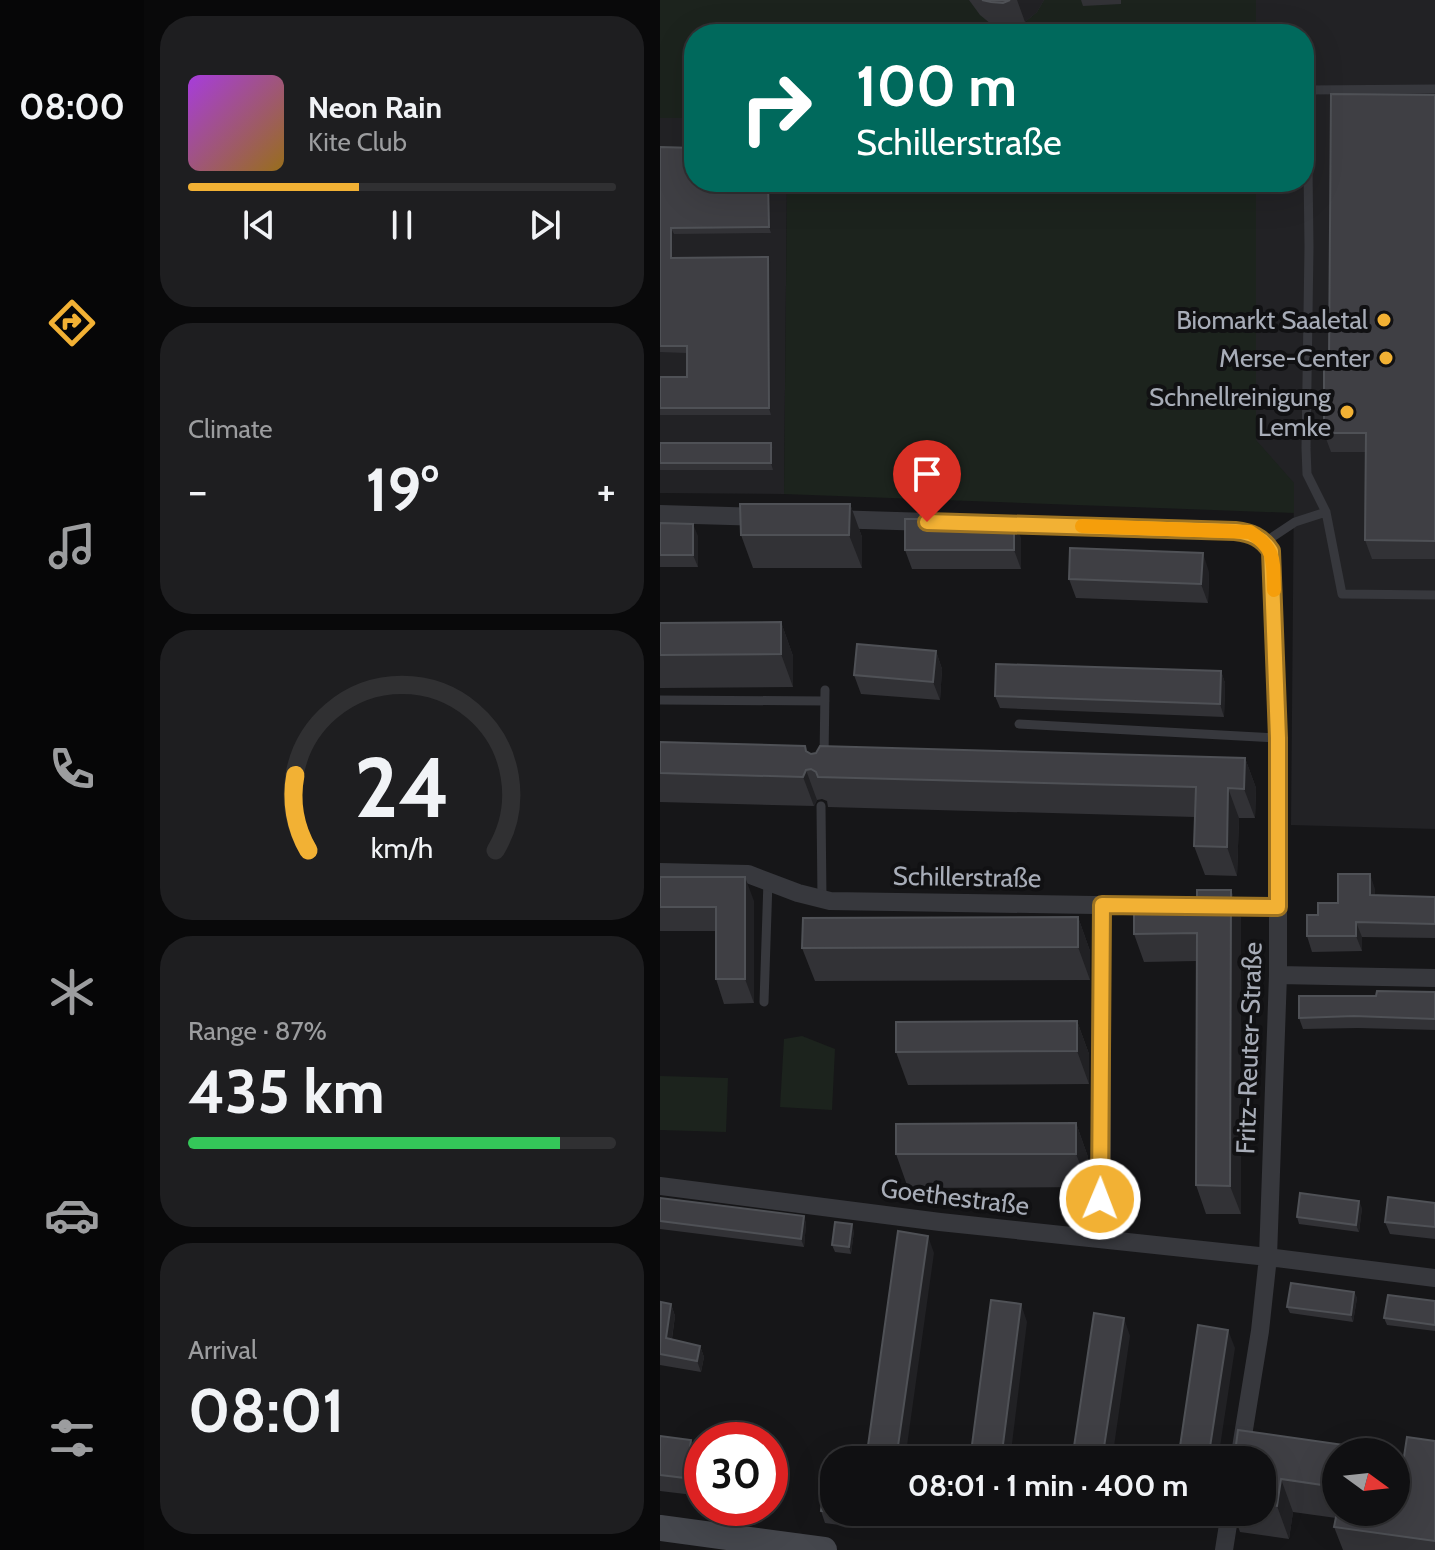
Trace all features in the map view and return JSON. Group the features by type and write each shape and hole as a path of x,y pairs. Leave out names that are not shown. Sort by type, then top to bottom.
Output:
{"main road":[{"path":"660,1528 824,1550"}],"street":[{"path":"660,514 776,517"},
{"path":"807,518 1235,531 1250,532 1265,542"},
{"name":"Fritz-Reuter-Straße","path":"1241,1446 1260,1331 1268,1257 1278,975 1278,738 1273,570 1271,551 1265,542"},
{"name":"Schillerstraße","path":"660,872 748,874 822,899 1173,906"},
{"path":"1102,905 1102,1239"},
{"path":"1201,906 1278,907"},
{"path":"1278,975 1435,978"},
{"name":"Goethestraße","path":"660,1186 940,1222 1435,1278"},
{"path":"1224,1550 1228,1526"}],"lane":[{"path":"1314,90 1435,89"},
{"path":"1308,192 1307,474 1326,512 1342,594 1435,595"},
{"path":"1265,542 1295,522 1326,512"},
{"path":"824,768 825,690"},
{"path":"660,700 825,701"},
{"path":"1019,724 1278,738"},
{"path":"821,806 822,899"},
{"path":"764,1002 768,881"}],"shaded area":[{"path":"660,0 1256,0 1256,24 684,24 684,118 660,118"},
{"path":"1256,0 1435,0 1435,829 1291,825 1294,484 1256,441 1256,192 1314,192 1314,24 1256,24"},
{"path":"660,118 684,118 684,192 787,192 784,494 660,493"},
{"path":"787,192 1256,192 1256,440 1294,483 1294,513 784,494"},
{"path":"802,1036 835,1049 832,1110 780,1107 784,1039"},
{"path":"660,1076 728,1078 726,1132 660,1130"}],"building":[{"path":"982,0 1010,0 1003,3"},
{"name":"Merse-Center","path":"1331,94 1435,95 1435,541 1365,540 1366,433 1324,433 1324,362 1329,362"},
{"path":"660,147 684,148 684,192 768,192 769,227 671,228 671,258 768,257 769,408 660,408 660,377 687,377 687,346 660,346"},
{"path":"660,443 771,443 771,463 660,463"},
{"path":"740,504 850,504 849,535 741,535"},
{"path":"905,519 1014,519 1014,550 905,550"},
{"path":"660,523 693,524 693,555 660,555"},
{"path":"1070,548 1203,553 1201,584 1069,579"},
{"path":"781,622 781,654 660,655 660,623"},
{"path":"857,644 936,651 933,682 854,675"},
{"path":"996,664 1221,671 1220,704 995,696"},
{"path":"660,742 805,746 811,754 816,753 820,746 1245,758 1244,789 1228,788 1227,847 1194,846 1196,787 818,777 811,769 806,770 803,777 660,773"},
{"path":"1338,874 1370,874 1370,895 1435,897 1435,924 1356,922 1356,936 1307,936 1307,915 1318,915 1318,903 1338,903"},
{"path":"660,877 745,877 745,979 716,979 716,907 660,907"},
{"path":"1197,890 1231,890 1230,1186 1196,1185 1197,933 1134,934 1134,903 1197,903"},
{"path":"1078,917 1078,947 802,948 803,918"},
{"path":"1377,991 1435,992 1435,1019 1354,1016 1299,1018 1299,996 1376,996"},
{"path":"1077,1021 1077,1051 896,1052 896,1022"},
{"path":"1076,1123 1076,1154 896,1154 896,1124"},
{"path":"1300,1193 1359,1201 1356,1225 1297,1217"},
{"path":"1388,1197 1435,1203 1435,1227 1385,1222"},
{"path":"660,1198 804,1216 801,1239 660,1221"},
{"path":"835,1222 852,1224 849,1247 832,1245"},
{"path":"898,1231 928,1236 898,1446 868,1446"},
{"path":"1291,1283 1354,1292 1351,1315 1287,1307"},
{"path":"1388,1295 1435,1301 1435,1325 1384,1318"},
{"path":"991,1300 1021,1304 1003,1446 972,1446"},
{"path":"661,1302 671,1304 666,1338 700,1346 697,1361 660,1354"},
{"path":"1094,1313 1124,1318 1104,1446 1074,1446"},
{"path":"1198,1325 1228,1330 1210,1446 1180,1446"},
{"path":"1238,1430 1322,1442 1322,1485 1281,1479 1276,1506 1276,1446 1236,1446"},
{"path":"660,1436 684,1439 684,1478 660,1475"},
{"path":"1407,1437 1435,1441 1435,1541 1334,1527 1410,1526 1410,1438"}],"slow traffic":[{"path":"1082,526 1250,532 1265,542 1271,551 1274,590"}],"place":[{"name":"Biomarkt Saaletal","path":"1384,320"},
{"name":"Merse-Center","path":"1386,358"},
{"name":"Schnellreinigung Lemke","path":"1347,412"}],"route":[{"path":"927,522 1250,532 1265,542 1271,551 1278,738 1278,907 1102,905 1100,1199"}]}
